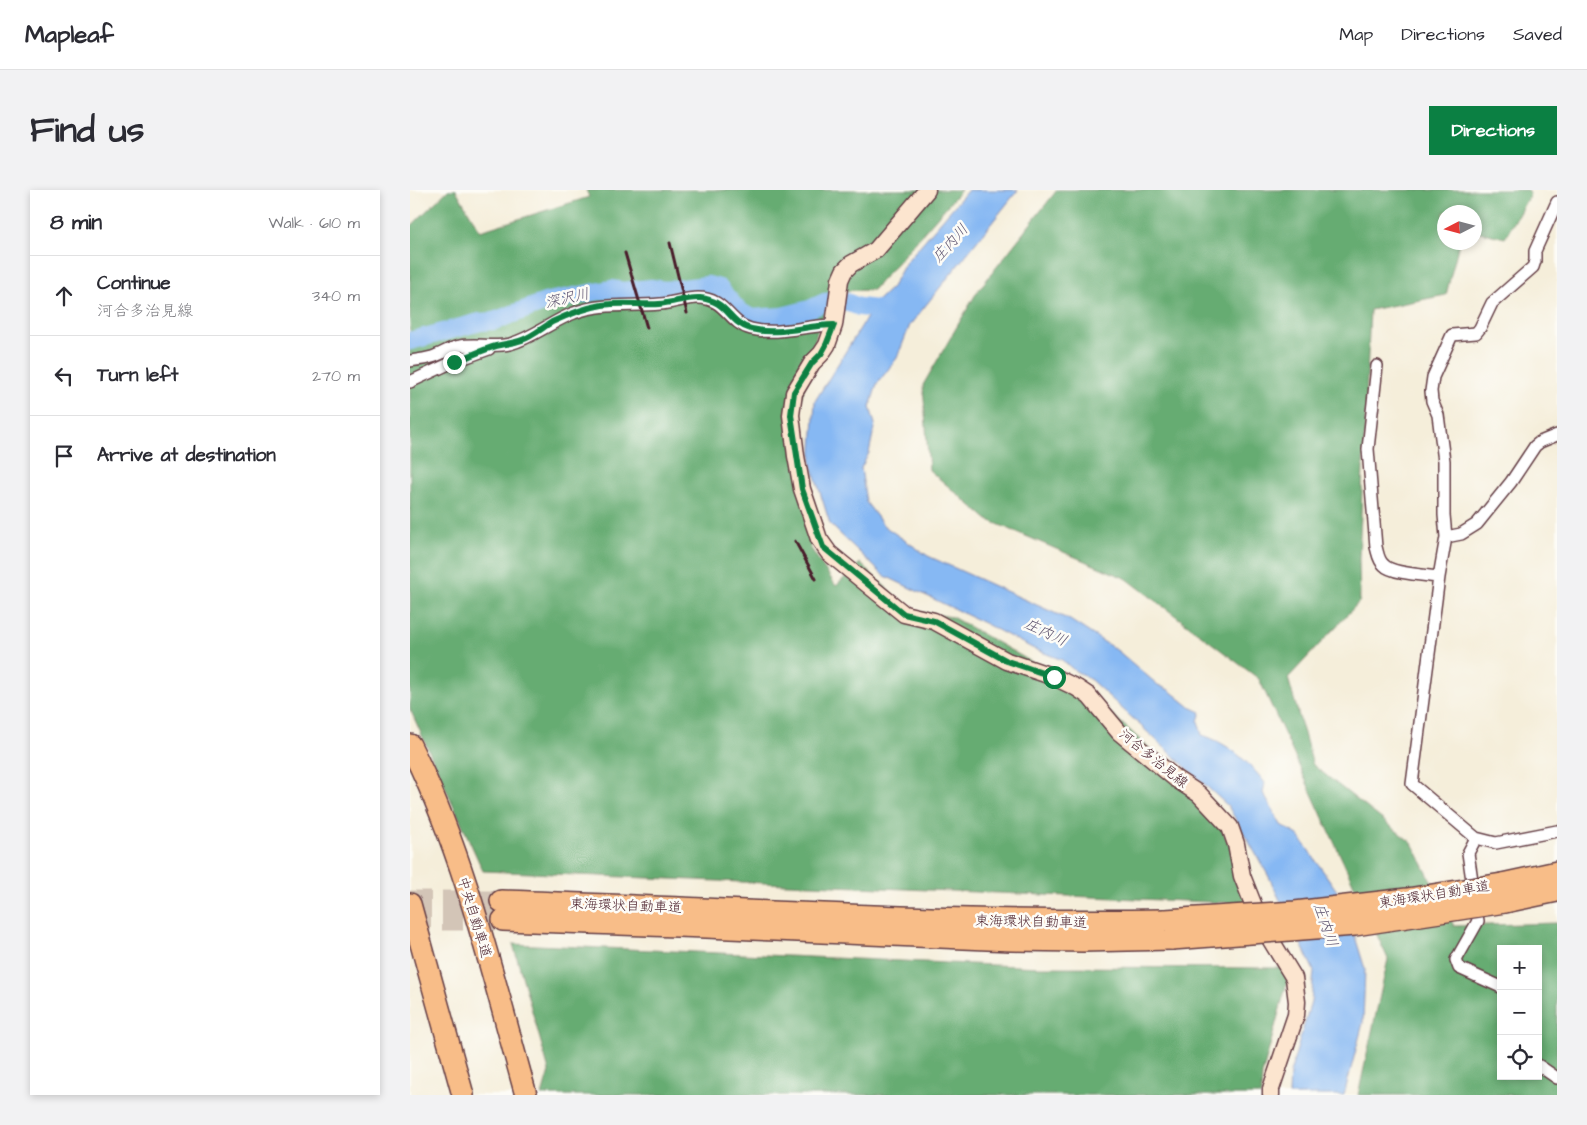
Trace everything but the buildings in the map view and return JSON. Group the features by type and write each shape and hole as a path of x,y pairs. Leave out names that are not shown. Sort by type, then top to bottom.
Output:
{"highway":[{"name":"中央自動車道","path":"410,745 433,797 467,890 526,1095"},
{"name":"東海環状自動車道","path":"502,910 706,927 1011,940 1084,941 1168,930 1356,925 1504,893 1557,872"},
{"name":"東海環状自動車道","path":"1504,893 1557,891"},
{"path":"410,904 463,1095"}],"main road":[{"name":"河合多治見線","path":"927,190 876,250 851,264 844,271 839,288 834,321 826,345 794,392 791,415 802,489 823,547 904,614 934,621 1007,661 1054,677 1089,696 1119,732 1199,794 1230,827 1236,844 1242,876 1261,924 1294,978 1297,1002 1296,1016 1271,1095"}],"street":[{"path":"1557,202 1535,251 1533,266 1492,302 1476,333 1452,335 1433,377 1432,401 1438,415 1444,461 1446,537 1412,784 1476,838 1496,843 1557,831"},
{"path":"410,361 433,357 460,346 508,344 524,339 551,322 575,312 602,305 660,304 697,298 709,299 722,306 736,322 750,328 765,331 786,331 834,321"},
{"path":"410,382 496,346"},
{"path":"1377,366 1368,449 1376,547 1379,560 1385,567 1392,570 1439,577"},
{"path":"1446,537 1461,534 1474,527 1510,482 1535,446 1557,435"},
{"path":"1476,838 1468,853 1478,921 1456,960 1459,968 1497,985"},
{"path":"1542,1068 1557,1078"}],"green space":[{"path":"448,190 456,190 480,231 589,197 586,190 961,190 873,290 834,291 818,328 793,434 822,528 810,547 836,586 860,563 910,610 952,617 1092,696 1211,804 1255,904 483,871 410,709 410,227"},
{"path":"1057,190 1528,190 1530,194 1505,238 1482,233 1482,205 1437,205 1437,250 1457,250 1446,295 1370,310 1359,559 1360,601 1288,678 1313,765 1412,843 1454,926 1557,923 1557,1095 1358,1095 1388,959 1259,679 1127,579 988,520 929,470 923,385 977,292"},
{"path":"513,944 1040,967 1291,968 1262,1075 1261,1095 542,1095 549,1071"}],"water":[{"name":"庄内川","path":"968,190 1018,190 910,325 897,358 877,384 870,407 875,424 869,453 861,468 866,502 884,526 928,556 1070,620 1118,651 1158,685 1169,690 1190,707 1201,712 1198,721 1202,735 1212,738 1229,748 1259,775 1265,783 1263,793 1281,825 1298,835 1344,901 1365,969 1363,1023 1344,1095 1289,1095 1290,1073 1311,1002 1314,971 1268,875 1228,806 1091,680 1062,660 1034,649 883,575 830,524 811,463 815,401 877,301 892,287 906,262"}],"waterway":[{"name":"深沢川","path":"410,341 480,322 494,321 548,301 611,289 623,291 651,288 665,290 708,285 719,288 738,310 751,318 782,316 810,309 825,302 842,300 859,307 877,309 888,320"}],"tunnel":[{"path":"410,901 501,901"},
{"path":"410,920 503,920"}],"railway":[{"path":"670,243 687,313"},
{"path":"625,253 647,328"},
{"path":"795,541 816,579"}],"route":[{"path":"454,362 496,346 524,339 551,322 575,312 602,305 660,304 697,298 709,299 722,306 736,322 750,328 765,331 786,331 821,325 834,325 821,354 812,363 794,392 791,415 802,489 823,547 904,614 934,621 1007,661 1054,677"}]}
